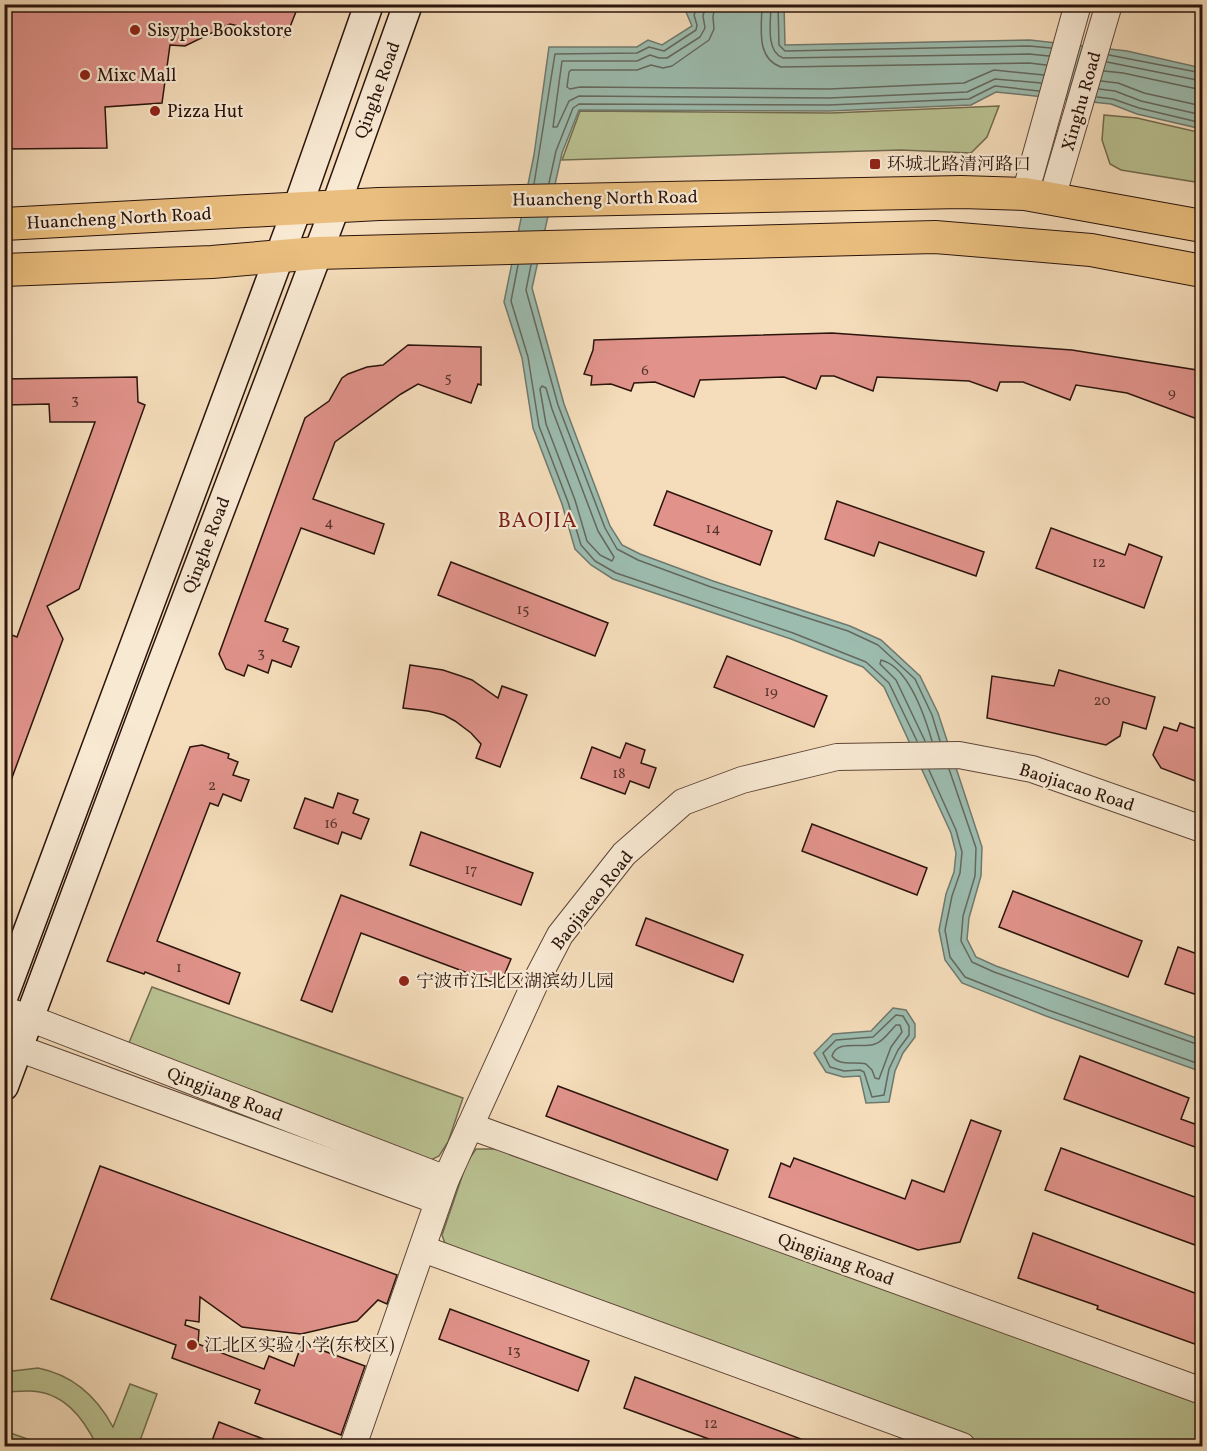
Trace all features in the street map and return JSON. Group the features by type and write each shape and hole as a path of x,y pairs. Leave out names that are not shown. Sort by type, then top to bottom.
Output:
{"main road":[{"name":"Qinghe Road","path":"4,995 297,209 369,4"},
{"name":"Qinghe Road","path":"4,1086 17,1014 336,205 408,4"},
{"name":"Huancheng North Road","path":"4,224 336,205 937,193 1039,196 1203,226"},
{"path":"4,270 212,262 317,253 935,237 1091,250 1203,271"}],"street":[{"name":"Xinghu Road","path":"1039,196 1078,4"},
{"name":"Xinghu Road","path":"1039,196 1109,4"},
{"name":"Baojiacao Road","path":"353,1446 442,1190 536,981 560,935 624,854 683,802 742,780 837,757 959,755 1032,769 1203,829"},
{"name":"Qingjiang Road","path":"17,1014 442,1190"},
{"name":"Qingjiang Road","path":"11,1045 442,1190"},
{"name":"Qingjiang Road","path":"470,1126 1203,1391"},
{"path":"423,1249 962,1446"}],"green space":[{"path":"999,106 987,137 971,153 901,150 562,160 580,111 831,113"},
{"path":"1104,115 1137,118 1202,133 1202,183 1121,170 1110,164 1102,140"},
{"path":"152,987 463,1098 448,1142 439,1156 425,1163 126,1050"},
{"path":"476,1149 498,1149 1202,1401 1202,1446 987,1446 447,1249 442,1235 467,1162"},
{"path":"38,1368 62,1376 83,1389 107,1416 113,1427 130,1384 157,1394 138,1446 97,1446 78,1416 62,1401 40,1392 5,1393 5,1372"},
{"path":"5,1431 47,1446 5,1446"}],"water":[{"path":"784,4 785,45 1030,40 1127,51 1202,68 1202,129 1137,114 1111,104 996,92 971,105 829,111 579,110 562,153 532,288 564,404 610,526 622,545 713,581 850,626 881,640 920,676 938,713 982,847 981,876 969,918 967,939 976,957 1202,1040 1202,1072 962,983 945,960 939,930 946,894 954,872 956,853 951,833 884,687 863,667 791,639 613,579 591,565 575,549 562,504 533,428 522,358 504,302 534,155 549,47 637,47 648,40 662,45 692,26 686,12 695,5"},
{"path":"893,1008 906,1010 915,1024 915,1037 903,1053 895,1071 889,1102 866,1103 860,1076 843,1077 826,1072 814,1053 833,1034 871,1031"}],"building":[{"name":"Mixc Mall","path":"4,4 299,4 286,37 230,24 185,46 170,45 162,103 105,107 107,148 4,149"},
{"path":"832,333 1072,350 1203,371 1203,412 1200,420 1127,393 1076,385 1070,400 1023,382 1000,382 997,391 969,381 877,377 873,391 834,376 821,376 816,389 784,377 700,380 694,397 655,382 634,383 631,391 611,384 591,385 592,376 584,374 593,350 594,340"},
{"path":"408,345 481,347 481,385 478,384 471,403 418,384 335,442 313,499 384,524 374,554 301,528 265,621 288,629 283,641 299,647 291,667 272,660 268,673 248,665 244,676 226,669 219,654 305,418 329,401 342,378 367,367 383,365"},
{"path":"137,377 138,402 145,405 79,589 47,606 63,639 6,794 4,794 4,632 17,637 95,422 50,422 49,404 4,405 4,379"},
{"path":"667,491 772,531 760,565 654,525"},
{"path":"837,501 984,552 976,576 879,542 874,556 825,539"},
{"path":"1051,528 1125,555 1129,544 1162,557 1144,608 1036,568"},
{"path":"451,562 608,623 595,656 438,595"},
{"path":"727,656 827,696 814,727 714,687"},
{"path":"410,665 443,670 472,680 498,698 502,686 527,695 500,767 476,758 481,744 455,721 444,715 428,711 403,708"},
{"path":"1059,670 1155,697 1146,729 1123,722 1120,736 1106,745 987,718 992,676 1054,686"},
{"path":"1180,723 1203,731 1203,784 1161,768 1153,755 1164,727 1177,731"},
{"path":"626,743 645,750 641,763 656,768 649,788 630,781 625,794 581,778 592,747 620,758"},
{"path":"202,745 229,754 228,758 238,762 233,775 249,780 241,801 223,794 218,806 210,803 157,941 240,973 229,1004 145,972 144,974 107,961 190,747"},
{"path":"338,793 358,800 353,813 369,819 361,839 342,832 338,844 294,828 305,798 333,808"},
{"path":"812,824 927,868 917,895 802,851"},
{"path":"421,832 533,873 521,905 410,865"},
{"path":"1013,891 1142,941 1128,977 999,927"},
{"path":"341,895 511,959 500,985 361,933 332,1012 301,1000"},
{"path":"646,918 743,955 733,982 636,945"},
{"path":"1178,947 1203,956 1203,997 1165,984"},
{"path":"1080,1056 1189,1098 1181,1119 1203,1127 1203,1150 1064,1099"},
{"path":"558,1086 728,1150 717,1180 546,1116"},
{"path":"971,1120 1001,1131 960,1242 918,1250 769,1197 781,1163 790,1167 794,1158 905,1199 912,1180 944,1192"},
{"path":"1061,1148 1203,1200 1203,1225 1195,1245 1045,1190"},
{"path":"100,1166 397,1275 387,1304 378,1300 357,1321 301,1334 242,1327 200,1297 199,1322 186,1320 185,1325 199,1330 198,1344 264,1369 269,1356 294,1366 302,1343 365,1366 341,1435 255,1403 260,1390 172,1358 176,1345 51,1299"},
{"path":"1033,1233 1203,1296 1203,1347 1018,1278"},
{"path":"450,1309 589,1361 578,1391 439,1339"},
{"path":"635,1377 817,1446 728,1446 624,1408"},
{"path":"219,1422 279,1445 279,1446 210,1446"}],"place":[{"name":"Sisyphe Bookstore","path":"135,30"},
{"name":"Mixc Mall","path":"85,75"},
{"name":"Pizza Hut","path":"155,111"},
{"name":"环城北路清河路口","path":"875,164"},
{"name":"宁波市江北区湖滨幼儿园","path":"404,981"},
{"name":"江北区实验小学(东校区)","path":"192,1345"}],"district":[{"name":"BAOJIA","path":"538,520"}]}
